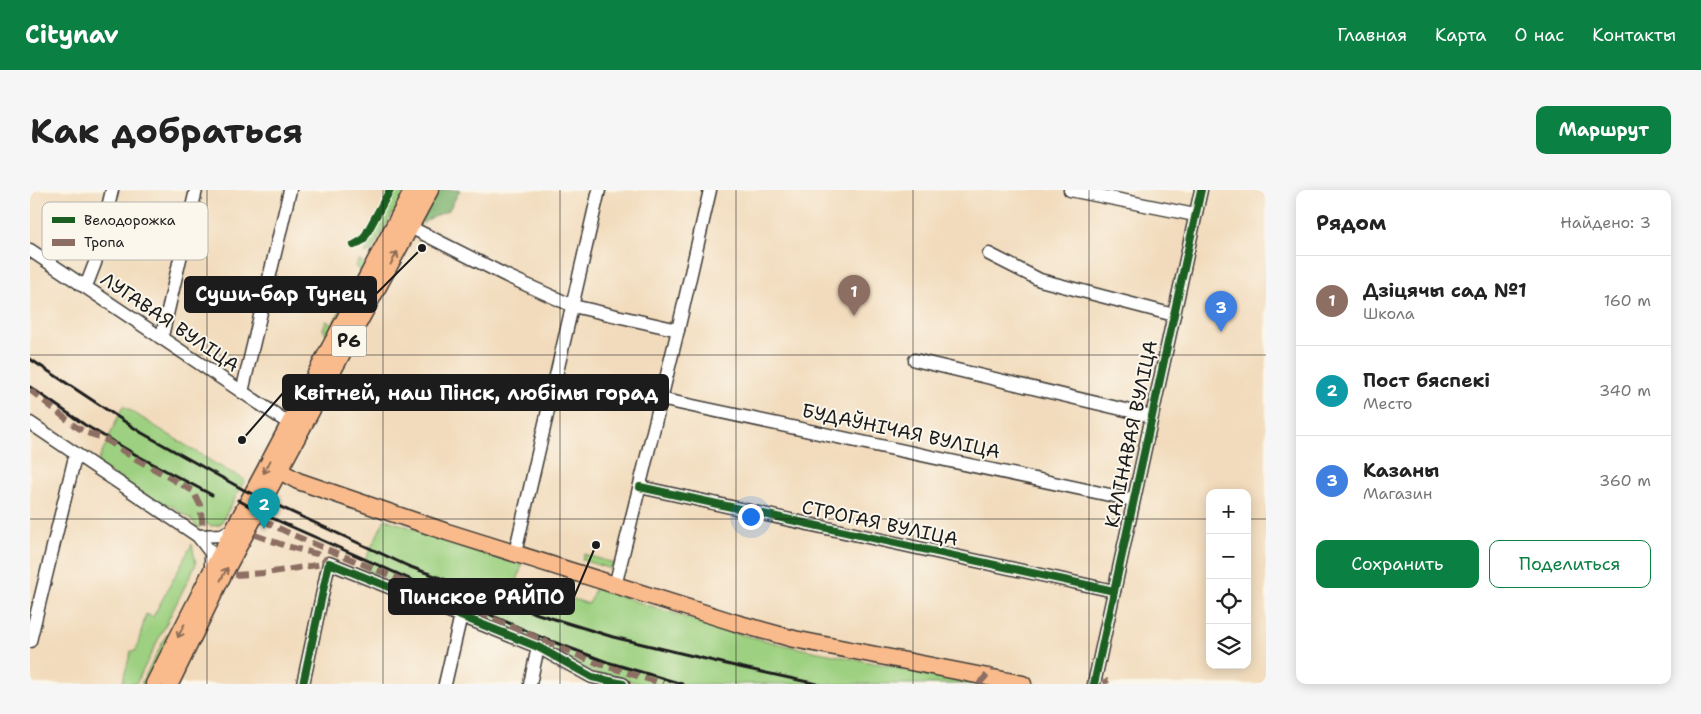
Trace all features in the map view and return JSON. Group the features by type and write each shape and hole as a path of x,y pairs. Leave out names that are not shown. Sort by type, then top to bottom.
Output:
{"main road":[{"name":"Р6","path":"154,684 211,572 413,190"},
{"name":"Р6","path":"170,684 222,577 430,190"},
{"path":"280,471 298,481 448,532 615,586 794,639 1023,684"}],"street":[{"path":"242,392 290,190"},
{"path":"515,553 600,190"},
{"path":"615,586 678,330 710,190"},
{"path":"1070,190 1195,215"},
{"name":"КАЛІНАВАЯ ВУЛІЦА","path":"1094,684 1201,190"},
{"path":"410,227 507,276 573,306 678,330"},
{"name":"ЛУГАВАЯ ВУЛІЦА","path":"30,250 42,258"},
{"path":"989,254 1040,280 1174,315"},
{"name":"ЛУГАВАЯ ВУЛІЦА","path":"45,260 290,424"},
{"path":"81,285 88,281 96,260"},
{"path":"160,337 163,332 180,260"},
{"path":"915,360 1151,416"},
{"name":"БУДАЎНІЧАЯ ВУЛІЦА","path":"660,399 1134,500"},
{"path":"30,423 198,536 211,553 211,572"},
{"path":"30,642 74,461 78,456"},
{"name":"СТРОГАЯ ВУЛІЦА","path":"640,487 1114,590"},
{"path":"198,536 222,535 235,528"},
{"path":"304,684 329,563 538,647 599,681 623,684"},
{"path":"445,684 461,615"},
{"path":"530,684 538,647"}],"green space":[{"path":"398,190 406,190 371,252 364,254"},
{"path":"436,190 460,190 449,210 427,220 423,224 421,221"},
{"path":"359,260 366,265 329,334 325,333 323,329 326,321 333,324 361,270 355,267"},
{"path":"123,406 214,463 245,480 220,525 211,526 203,522 198,529 192,520 172,506 155,501 97,464"},
{"path":"385,519 522,565 517,581 589,604 595,588 734,633 793,647 980,684 643,684 591,672 560,653 361,568"},
{"path":"192,544 196,564 136,684 122,684 131,651 136,651 146,614 153,617"},
{"path":"584,554 613,563 611,569 582,560"},
{"path":"167,634 169,636 161,662 147,684 141,684"}],"railway":[{"path":"30,359 142,433 244,490 408,566 538,614 613,637 817,684"},
{"path":"30,387 85,425 138,456 212,495"},
{"path":"238,500 265,515 543,638 607,662 682,684"}],"marked path":[{"path":"30,390 75,426 87,433 103,438 193,491 200,505 203,528"},
{"path":"262,520 293,535 593,662 663,684"},
{"path":"255,535 317,554 329,563"},
{"path":"235,575 266,573 329,563"},
{"path":"979,684 992,669"},
{"path":"1105,679 1107,684"}],"cycle path":[{"path":"354,245 363,240 390,190"},
{"path":"1094,684 1201,190"},
{"path":"640,487 1114,591"},
{"path":"303,684 329,563 538,647 592,677 623,684"}],"place":[{"name":"Суши-бар Тунец","path":"422,248"},
{"name":"Дзіцячы сад №1","path":"854,316"},
{"name":"Казаны","path":"1221,332"},
{"name":"Квітней, наш Пінск, любімы горад","path":"242,440"},
{"name":"Пост бяспекі","path":"264,529"},
{"name":"Пинское РАЙПО","path":"596,545"}]}
